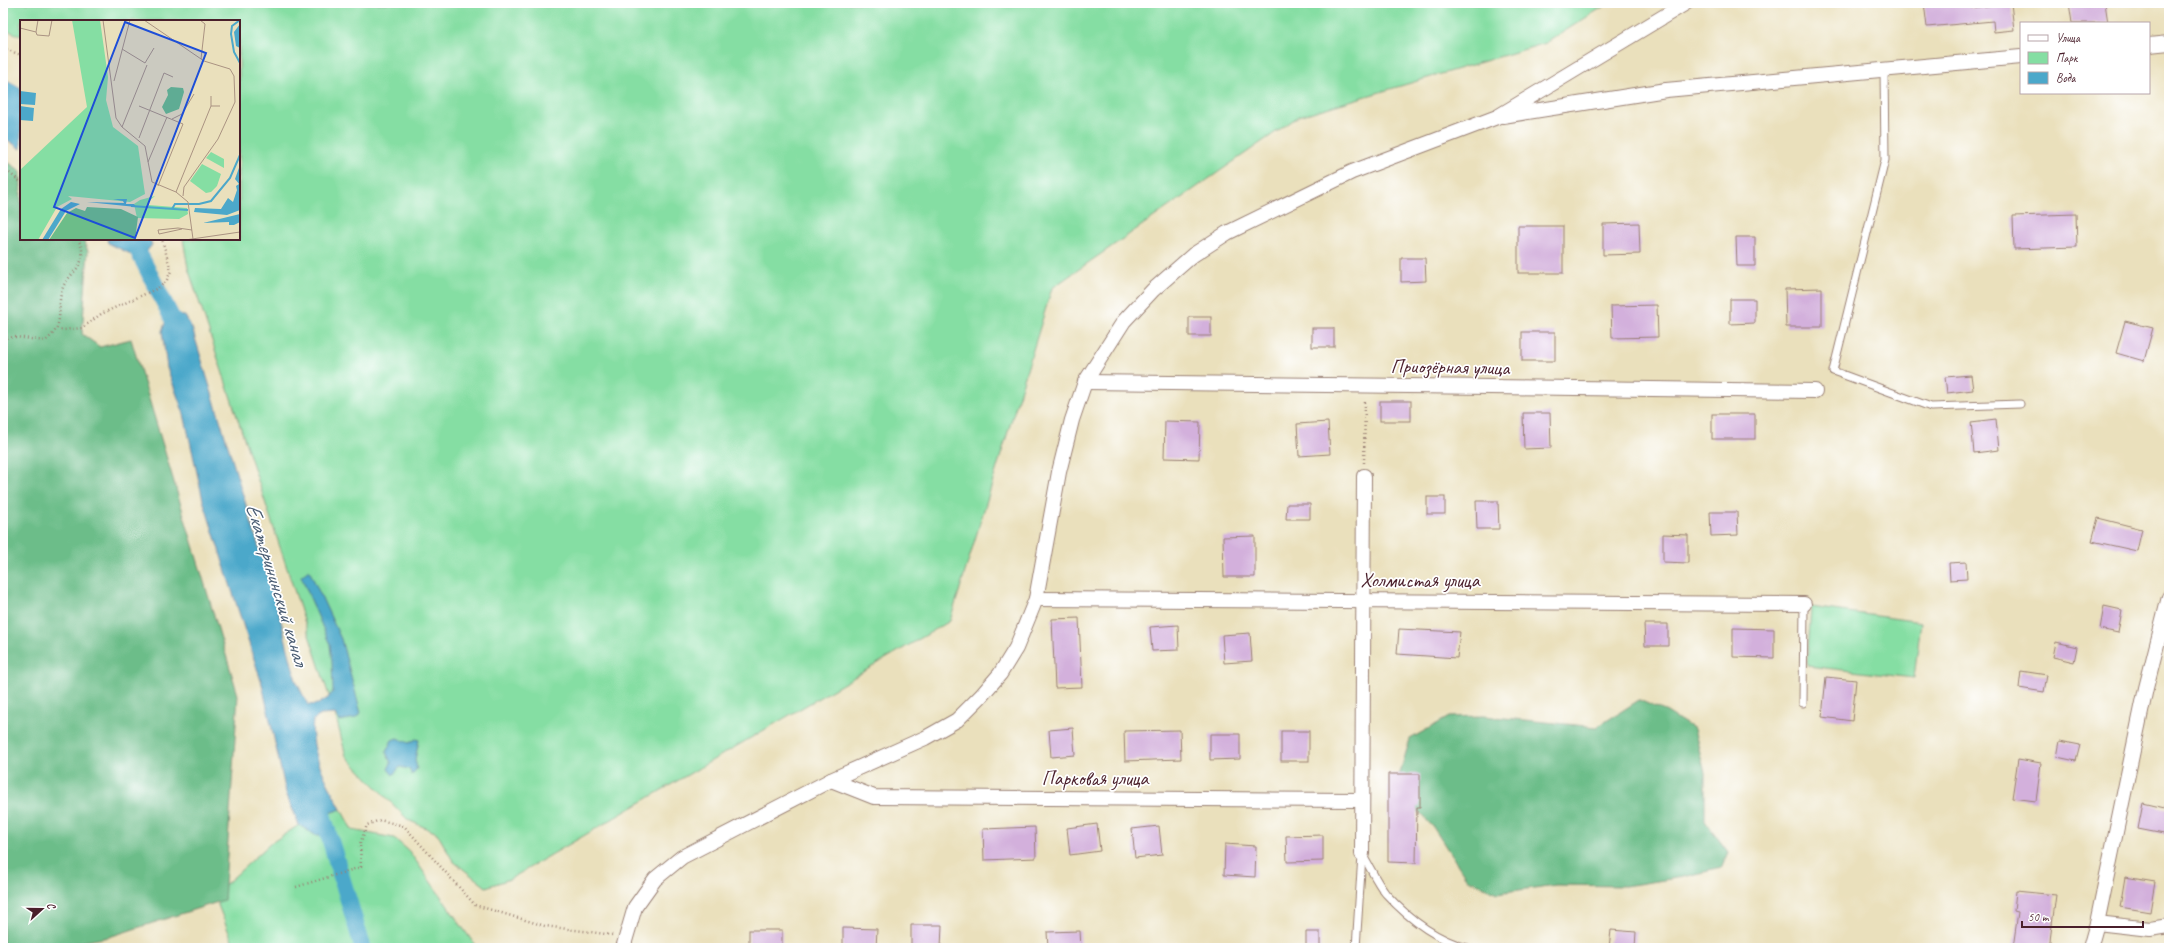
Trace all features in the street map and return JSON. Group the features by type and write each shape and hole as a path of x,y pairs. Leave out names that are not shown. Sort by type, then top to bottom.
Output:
{"street":[{"path":"624,942 635,907 655,879 682,857 831,780 925,738 957,720 1000,674 1016,648 1036,599 1059,472 1072,420 1085,382 1124,321 1153,290 1192,255 1227,232 1352,172 1496,117 1686,3"},
{"path":"2150,45 2169,43"},
{"path":"1496,117 1666,90 2020,57"},
{"name":"Приозёрная улица","path":"1085,382 1815,391"},
{"path":"1362,854 1364,476"},
{"path":"2090,948 2097,923 2146,688 2169,597"},
{"name":"Холмистая улица","path":"1036,599 1804,604"},
{"name":"Парковая улица","path":"831,780 874,797 1362,800"},
{"path":"2097,923 2150,929 2169,926"}],"lane":[{"path":"1884,69 1885,160 1833,371 1931,407 2020,404"},
{"path":"1803,703 1804,604"},
{"path":"1356,948 1362,854"},
{"path":"1362,854 1386,893 1418,923 1454,944 1468,948"}],"path":[{"path":"3,48 20,55"},
{"path":"3,168 20,181"},
{"path":"3,338 16,337 45,341 54,335 57,328 63,288 82,258 82,248 78,240"},
{"path":"57,328 62,330 82,328 101,314 158,288 166,282 171,271 162,240"},
{"path":"1364,476 1365,386"},
{"path":"296,886 361,867 360,844 366,833 367,825 380,820 404,826 474,905 545,926 624,942"}],"green space":[{"path":"3,3 1609,3 1546,43 1299,116 1052,288 950,621 510,879 486,887 453,861 437,833 408,820 346,756 335,714 188,268 183,240 240,240 240,20 20,20 20,36 3,29"},
{"path":"3,159 20,170 20,240 83,240 88,251 82,334 100,347 131,339 238,695 224,900 109,937 48,948 3,948"},
{"path":"1811,607 1921,622 1914,678 1807,666"},
{"path":"1639,700 1667,712 1694,729 1705,773 1705,821 1728,852 1721,868 1683,877 1625,886 1556,885 1497,893 1467,879 1433,827 1396,786 1410,739 1449,717 1483,716 1597,727"},
{"path":"341,809 352,830 394,838 409,851 477,948 235,948 214,895 271,843 299,825 315,835 323,815"}],"water":[{"path":"3,78 20,87 20,148 3,137"},
{"path":"107,240 150,240 152,245 145,253 135,256 108,243"},
{"path":"172,315 185,316 192,328 279,613 296,681 308,705 318,704 328,698 333,691 330,645 301,576 309,570 341,639 361,713 355,718 340,721 335,714 321,715 313,720 312,732 316,755 341,809 323,815 320,825 320,835 315,835 299,825 286,793 262,684 203,500 184,414 167,368 162,331 165,323"},
{"path":"397,738 409,743 416,739 419,740 415,760 417,768 412,775 409,769 400,767 393,775 388,769 391,763 386,752 392,740"}],"building":[{"path":"1924,3 1970,3 1971,8 2011,3 2014,30 1994,32 1993,21 1927,27"},
{"path":"2069,3 2105,3 2108,22 2072,22"},
{"path":"2076,214 2077,247 2014,249 2013,216"},
{"path":"1639,223 1640,254 1603,255 1603,224"},
{"path":"1518,226 1563,226 1563,273 1518,273"},
{"path":"1736,237 1755,237 1755,266 1737,266"},
{"path":"1401,258 1425,258 1426,281 1401,282"},
{"path":"1822,288 1822,327 1786,327 1785,289"},
{"path":"1730,299 1755,299 1755,323 1730,324"},
{"path":"1657,305 1658,337 1612,338 1611,306"},
{"path":"1189,317 1211,317 1211,336 1189,336"},
{"path":"2125,321 2153,328 2144,361 2116,353"},
{"path":"1312,328 1334,328 1334,347 1312,347"},
{"path":"1522,332 1555,332 1555,361 1522,361"},
{"path":"1971,375 1973,390 1947,393 1945,377"},
{"path":"1380,401 1411,401 1411,421 1380,421"},
{"path":"1523,413 1550,413 1551,448 1524,449"},
{"path":"1712,414 1755,414 1755,439 1712,439"},
{"path":"1996,419 1999,450 1974,453 1971,422"},
{"path":"1165,421 1200,422 1199,459 1164,458"},
{"path":"1328,422 1330,454 1299,456 1297,424"},
{"path":"1427,497 1445,497 1445,514 1427,514"},
{"path":"1476,501 1498,501 1499,529 1477,529"},
{"path":"1287,504 1310,504 1310,519 1286,519"},
{"path":"1710,512 1737,512 1738,535 1711,536"},
{"path":"2098,518 2142,529 2137,551 2092,541"},
{"path":"1663,534 1688,535 1688,563 1663,562"},
{"path":"1255,536 1255,577 1224,577 1223,537"},
{"path":"1966,562 1967,579 1950,580 1949,563"},
{"path":"2104,606 2122,610 2118,633 2100,629"},
{"path":"1079,618 1082,687 1055,688 1052,619"},
{"path":"1644,624 1668,624 1668,646 1645,646"},
{"path":"1178,625 1179,650 1152,651 1150,627"},
{"path":"1733,628 1774,629 1774,658 1733,657"},
{"path":"1399,629 1460,632 1457,658 1397,654"},
{"path":"1250,633 1252,661 1224,663 1222,635"},
{"path":"2056,642 2077,647 2074,662 2053,657"},
{"path":"2021,671 2047,675 2044,692 2019,688"},
{"path":"1826,677 1856,680 1852,721 1822,717"},
{"path":"1073,728 1075,755 1051,757 1049,730"},
{"path":"1180,730 1181,759 1125,761 1124,731"},
{"path":"1281,731 1309,731 1309,761 1281,761"},
{"path":"1210,734 1240,734 1240,759 1210,760"},
{"path":"2060,741 2080,745 2076,761 2057,757"},
{"path":"2018,759 2041,763 2036,801 2012,798"},
{"path":"1388,774 1420,774 1420,807 1417,807 1416,863 1388,862"},
{"path":"2143,803 2169,809 2169,835 2138,829"},
{"path":"1097,824 1100,851 1070,855 1067,828"},
{"path":"1159,826 1162,855 1135,858 1132,829"},
{"path":"1035,827 1036,858 984,860 983,829"},
{"path":"1323,835 1323,861 1287,862 1286,836"},
{"path":"1225,844 1256,846 1255,877 1224,875"},
{"path":"2125,877 2155,882 2150,912 2120,907"},
{"path":"2016,891 2056,895 2049,948 2013,948 2018,912 2014,911"},
{"path":"911,925 942,925 941,948 911,948"},
{"path":"843,928 877,929 876,948 843,948"},
{"path":"749,930 782,930 782,948 749,948"},
{"path":"1611,930 1636,932 1635,948 1609,948"},
{"path":"1080,931 1081,948 1048,948 1047,932"},
{"path":"1306,932 1320,932 1320,948 1306,948"}],"waterway":[{"name":"Екатерининский канал","path":"133,240 181,336"},
{"name":"Екатерининский канал","path":"316,793 363,948"}]}
